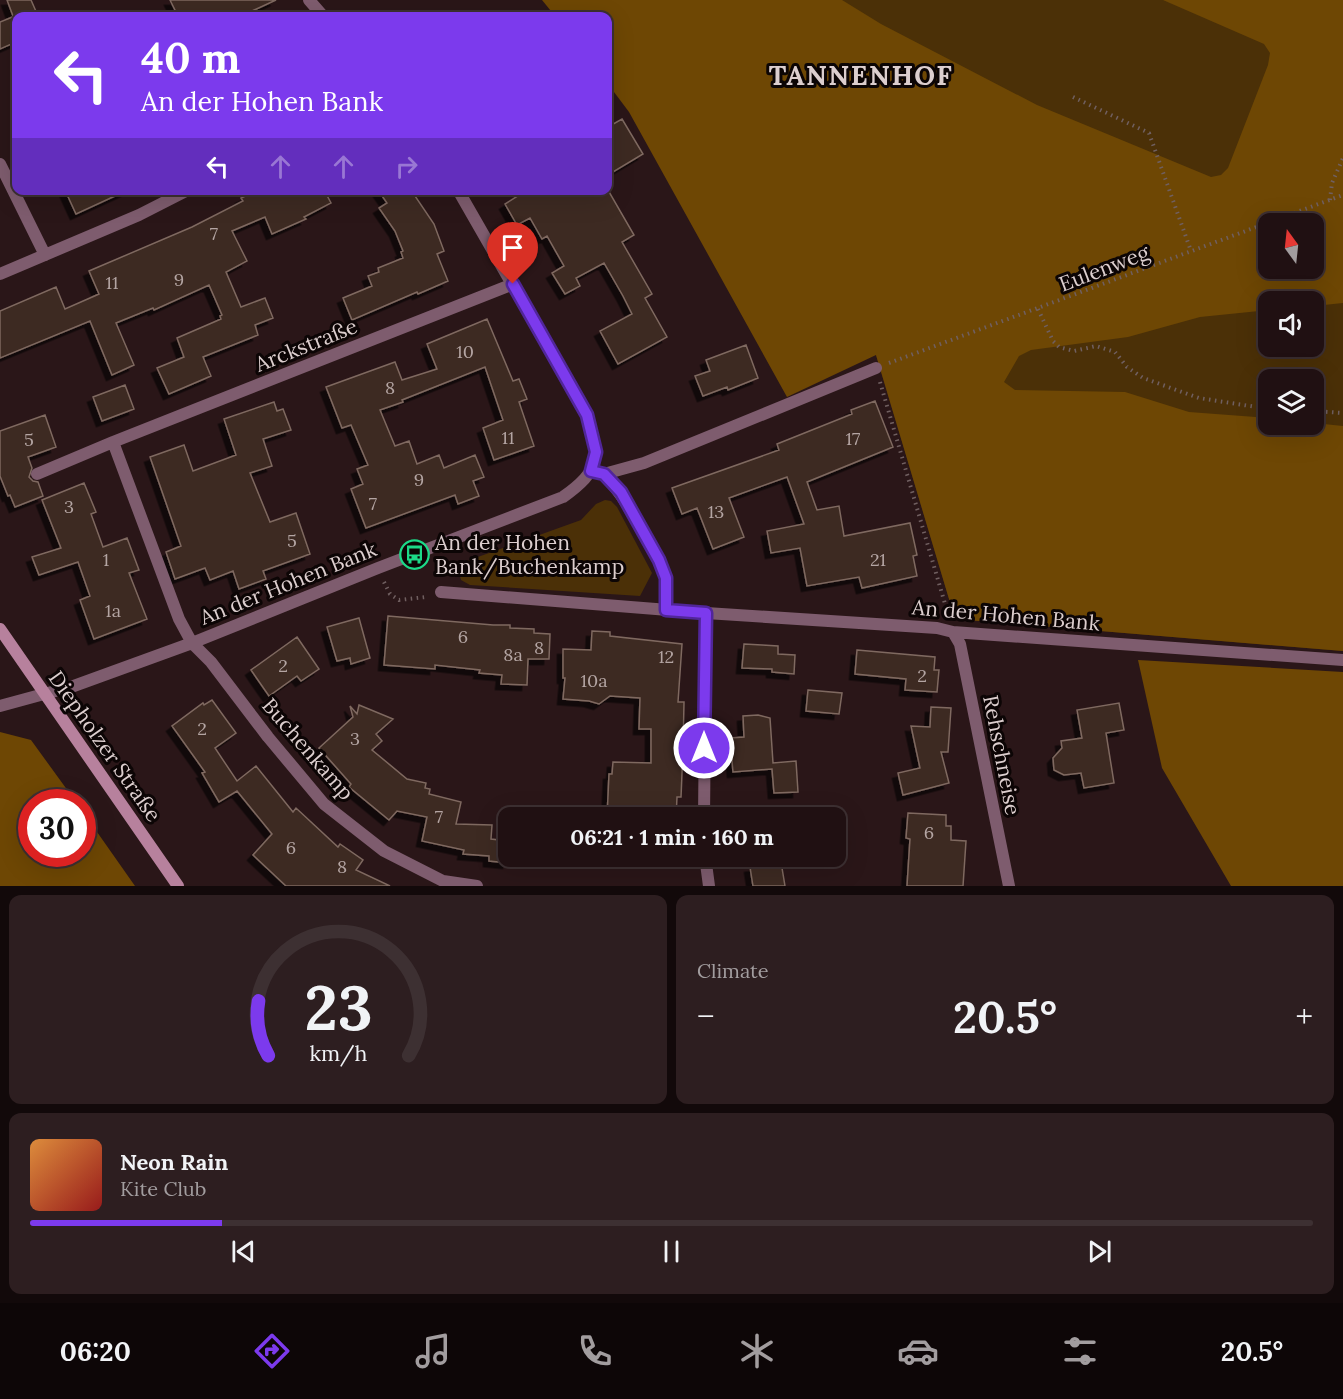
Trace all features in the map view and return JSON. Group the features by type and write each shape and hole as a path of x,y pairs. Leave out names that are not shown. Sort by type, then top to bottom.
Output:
{"main road":[{"name":"Diepholzer Straße","path":"0,629 178,886"}],"street":[{"path":"309,0 320,12"},
{"path":"0,164 12,188"},
{"path":"15,195 45,255"},
{"path":"0,274 139,215 179,195"},
{"path":"461,195 587,415 596,452 591,471 604,474 644,463 876,368"},
{"name":"Arckstraße","path":"38,474 113,442 513,284"},
{"path":"113,442 179,619 192,643"},
{"name":"An der Hohen Bank","path":"0,706 71,687 192,643 563,497 580,485 591,471"},
{"path":"604,474 621,492 659,560 666,578 666,610"},
{"name":"An der Hohen Bank","path":"441,592 1343,660"},
{"path":"704,807 706,613"},
{"name":"Rehschneise","path":"953,632 960,644 1009,886"},
{"name":"Buchenkamp","path":"192,643 211,662 268,737 324,804 384,851 443,881 477,886"},
{"path":"706,867 709,886"}],"path":[{"path":"1073,97 1149,132 1191,251"},
{"path":"1329,200 1332,183 1343,158"},
{"name":"Eulenweg","path":"876,368 1343,195"},
{"path":"1038,309 1053,341 1059,347 1074,351 1096,346 1115,352 1127,367 1152,381 1200,398 1258,407"},
{"path":"876,368 953,632"},
{"path":"1324,412 1343,413"},
{"path":"378,568 390,594 399,600 417,599 441,592"}],"shaded area":[{"path":"542,0 842,0 881,24 1037,105 1211,177 1221,175 1228,168 1268,65 1270,53 1264,44 1163,0 1343,0 1343,303 1324,305 1324,291 1258,291 1258,311 1200,317 1128,337 1031,350 1019,356 1004,382 1015,390 1125,392 1189,412 1258,417 1258,435 1324,435 1324,424 1343,426 1343,651 955,619 876,355 787,397 629,112 612,89 612,12 552,12"},
{"path":"585,0 1343,0 1343,651 955,619 876,355 612,21 612,12 602,12"},
{"path":"605,500 611,501 617,507 652,573 640,596 470,585 461,580 458,569 461,563 581,520 596,504"},
{"path":"1138,660 1343,672 1343,886 1231,886 1162,768"},
{"path":"0,732 31,740 67,789 18,789 18,867 96,867 96,830 135,886 0,886"}],"building":[{"path":"7,0 31,0 36,12 12,12"},
{"path":"170,0 276,0 250,12 176,12"},
{"path":"12,17 12,44 0,49 0,22"},
{"path":"622,119 643,154 612,173 612,125"},
{"path":"67,195 117,195 76,214"},
{"path":"248,195 327,195 331,203 304,217 306,219 272,234 265,217 232,231 247,261 226,272 241,307 265,298 273,318 255,325 258,335 203,357 211,376 169,394 157,368 184,357 177,338 221,319 222,315 209,285 154,310 153,308 116,323 134,365 112,375 90,321 0,358 0,311 56,287 65,309 99,294 89,271 192,227 243,201 241,198"},
{"path":"381,195 414,195 434,224 444,251 437,254 448,281 352,320 343,298 372,286 368,276 379,272 378,268 403,258 401,252 403,251 395,231 379,208 387,203"},
{"path":"519,195 611,195 634,235 622,242 652,294 645,298 667,337 618,364 600,331 632,314 604,263 576,278 580,286 565,294 552,273 564,266 547,236 542,239 530,218 517,225 505,204"},
{"path":"487,319 513,381 519,379 527,399 519,402 534,446 494,460 483,428 503,420 485,367 380,410 395,446 409,441 417,464 439,455 444,468 475,455 484,477 473,481 479,496 458,504 455,495 366,528 351,489 363,484 357,469 368,465 351,425 342,428 326,387 395,362 402,380 437,369 427,344"},
{"path":"746,345 758,378 728,390 727,387 703,396 695,376 710,371 706,360"},
{"path":"125,385 134,409 102,421 93,397"},
{"path":"875,401 893,447 807,482 817,510 839,506 844,536 910,523 917,555 913,556 917,576 862,588 859,577 807,586 800,548 771,553 767,531 804,524 787,477 729,498 744,537 713,549 697,508 682,514 672,488 779,450 777,444 852,414 851,410"},
{"path":"274,402 277,411 283,409 291,430 263,439 272,466 250,473 270,522 296,513 310,554 263,571 266,579 239,589 233,571 210,580 205,568 175,579 166,552 181,546 150,457 184,445 193,471 236,455 224,419"},
{"path":"45,415 56,447 28,457 32,468 29,477 38,482 43,496 15,507 0,476 0,431"},
{"path":"84,483 96,512 91,514 103,547 127,538 139,570 129,573 147,619 94,639 80,600 90,596 78,562 39,575 32,557 61,548 42,500"},
{"path":"388,616 510,625 510,628 534,629 534,633 550,634 549,659 528,659 527,685 501,684 502,675 479,673 480,670 435,665 435,669 384,665"},
{"path":"359,618 370,658 351,664 350,658 337,661 327,627"},
{"path":"592,631 610,632 610,636 682,644 678,702 684,702 683,749 681,797 677,797 677,807 608,807 609,774 612,774 613,762 651,763 651,729 639,729 640,698 610,696 599,704 563,699 565,678 563,678 563,649 591,650"},
{"path":"297,637 319,669 301,681 297,676 269,696 251,670"},
{"path":"744,644 778,646 778,654 795,655 794,674 772,672 772,669 742,668"},
{"path":"857,650 935,657 934,670 939,670 937,692 905,690 906,679 855,674"},
{"path":"808,690 842,693 839,714 806,711"},
{"path":"212,700 236,733 215,748 237,781 256,766 293,812 296,808 338,847 340,844 363,860 356,870 390,886 286,886 253,855 272,834 237,791 219,802 202,773 205,772 172,726 203,703 204,705"},
{"path":"1119,703 1124,730 1106,733 1114,783 1084,788 1081,773 1064,775 1054,770 1053,758 1062,748 1061,741 1082,738 1077,710"},
{"path":"359,705 393,719 376,734 382,741 372,750 407,779 426,783 425,788 430,789 429,794 461,802 456,824 492,825 491,839 498,840 498,862 489,861 489,856 463,854 464,850 422,841 427,817 397,811 389,820 349,787 351,784 319,748 353,717 350,706 357,714"},
{"path":"931,707 951,708 948,752 941,752 949,783 903,795 898,773 920,768 911,726 930,727"},
{"path":"758,715 770,718 773,763 796,761 798,792 774,793 772,769 733,772 730,738 744,737 743,716"},
{"path":"908,813 946,815 946,826 951,826 951,840 966,841 963,886 907,886 910,839 906,838"},
{"path":"750,867 782,867 785,886 753,886"}],"place":[{"name":"An der Hohen Bank/Buchenkamp","path":"414,554"}],"district":[{"name":"TANNENHOF","path":"861,75"}],"route":[{"path":"513,284 587,415 596,452 591,471 604,474 621,492 659,560 666,578 666,610 706,613 704,748"}]}
